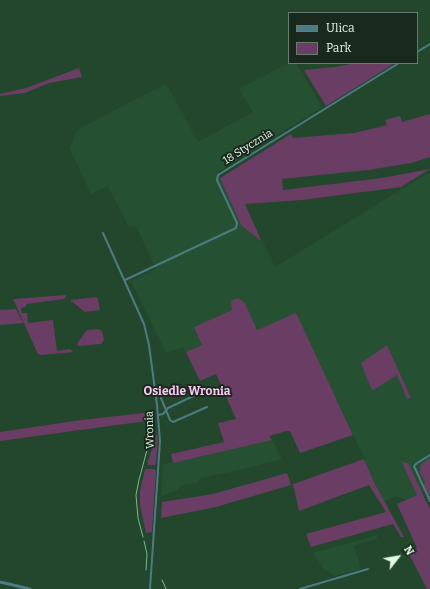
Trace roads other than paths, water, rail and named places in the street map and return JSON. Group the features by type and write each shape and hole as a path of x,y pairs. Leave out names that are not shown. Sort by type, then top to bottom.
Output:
{"street":[{"path":"418,51 430,44"},
{"name":"18 Stycznia","path":"125,280 236,228 237,223 217,180 217,176 397,64"},
{"name":"Wronia","path":"103,233 144,324 149,345 160,441 150,589"},
{"path":"158,415 162,414 168,408 200,393"},
{"path":"162,398 170,420 174,423 207,407"},
{"path":"430,455 417,462 414,466 430,501"},
{"path":"300,589 368,569"},
{"path":"0,582 30,589"}],"waterway":[{"path":"143,537 138,518 136,495 153,427"},
{"path":"144,541 147,554 146,570"},
{"path":"162,580 166,589"}],"district":[{"name":"Osiedle Wronia","path":"187,392"}]}
